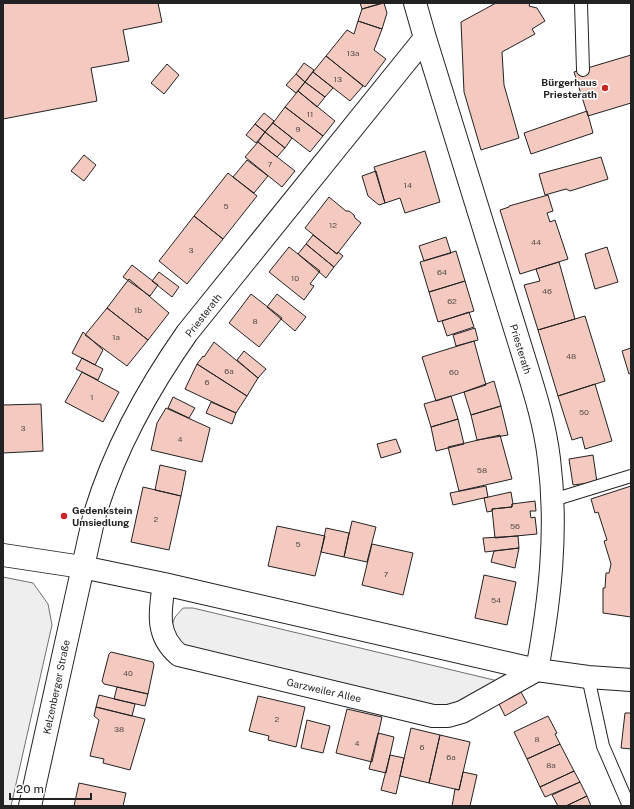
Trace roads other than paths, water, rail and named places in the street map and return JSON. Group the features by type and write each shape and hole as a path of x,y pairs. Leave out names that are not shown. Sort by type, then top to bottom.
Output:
{"street":[{"name":"Priesterath","path":"415,3 535,394 549,457 553,500 550,584 536,670"},
{"name":"Priesterath","path":"82,567 94,517 109,473 127,431 155,379 187,333 425,38"},
{"path":"3,555 82,567 164,584 536,670 588,677 631,680"},
{"name":"Kelzenberger Straße","path":"30,806 82,567"},
{"name":"Garzweiler Allee","path":"164,584 160,614 161,628 169,646 179,655 433,716 448,716 462,712 536,670"}],"lane":[{"path":"581,3 583,70"},
{"path":"553,500 631,476"},
{"path":"588,677 603,746 629,806"}],"place":[{"name":"Bürgerhaus Priesterath","path":"605,88"},
{"name":"Gedenkstein Umsiedlung","path":"64,516"}]}
